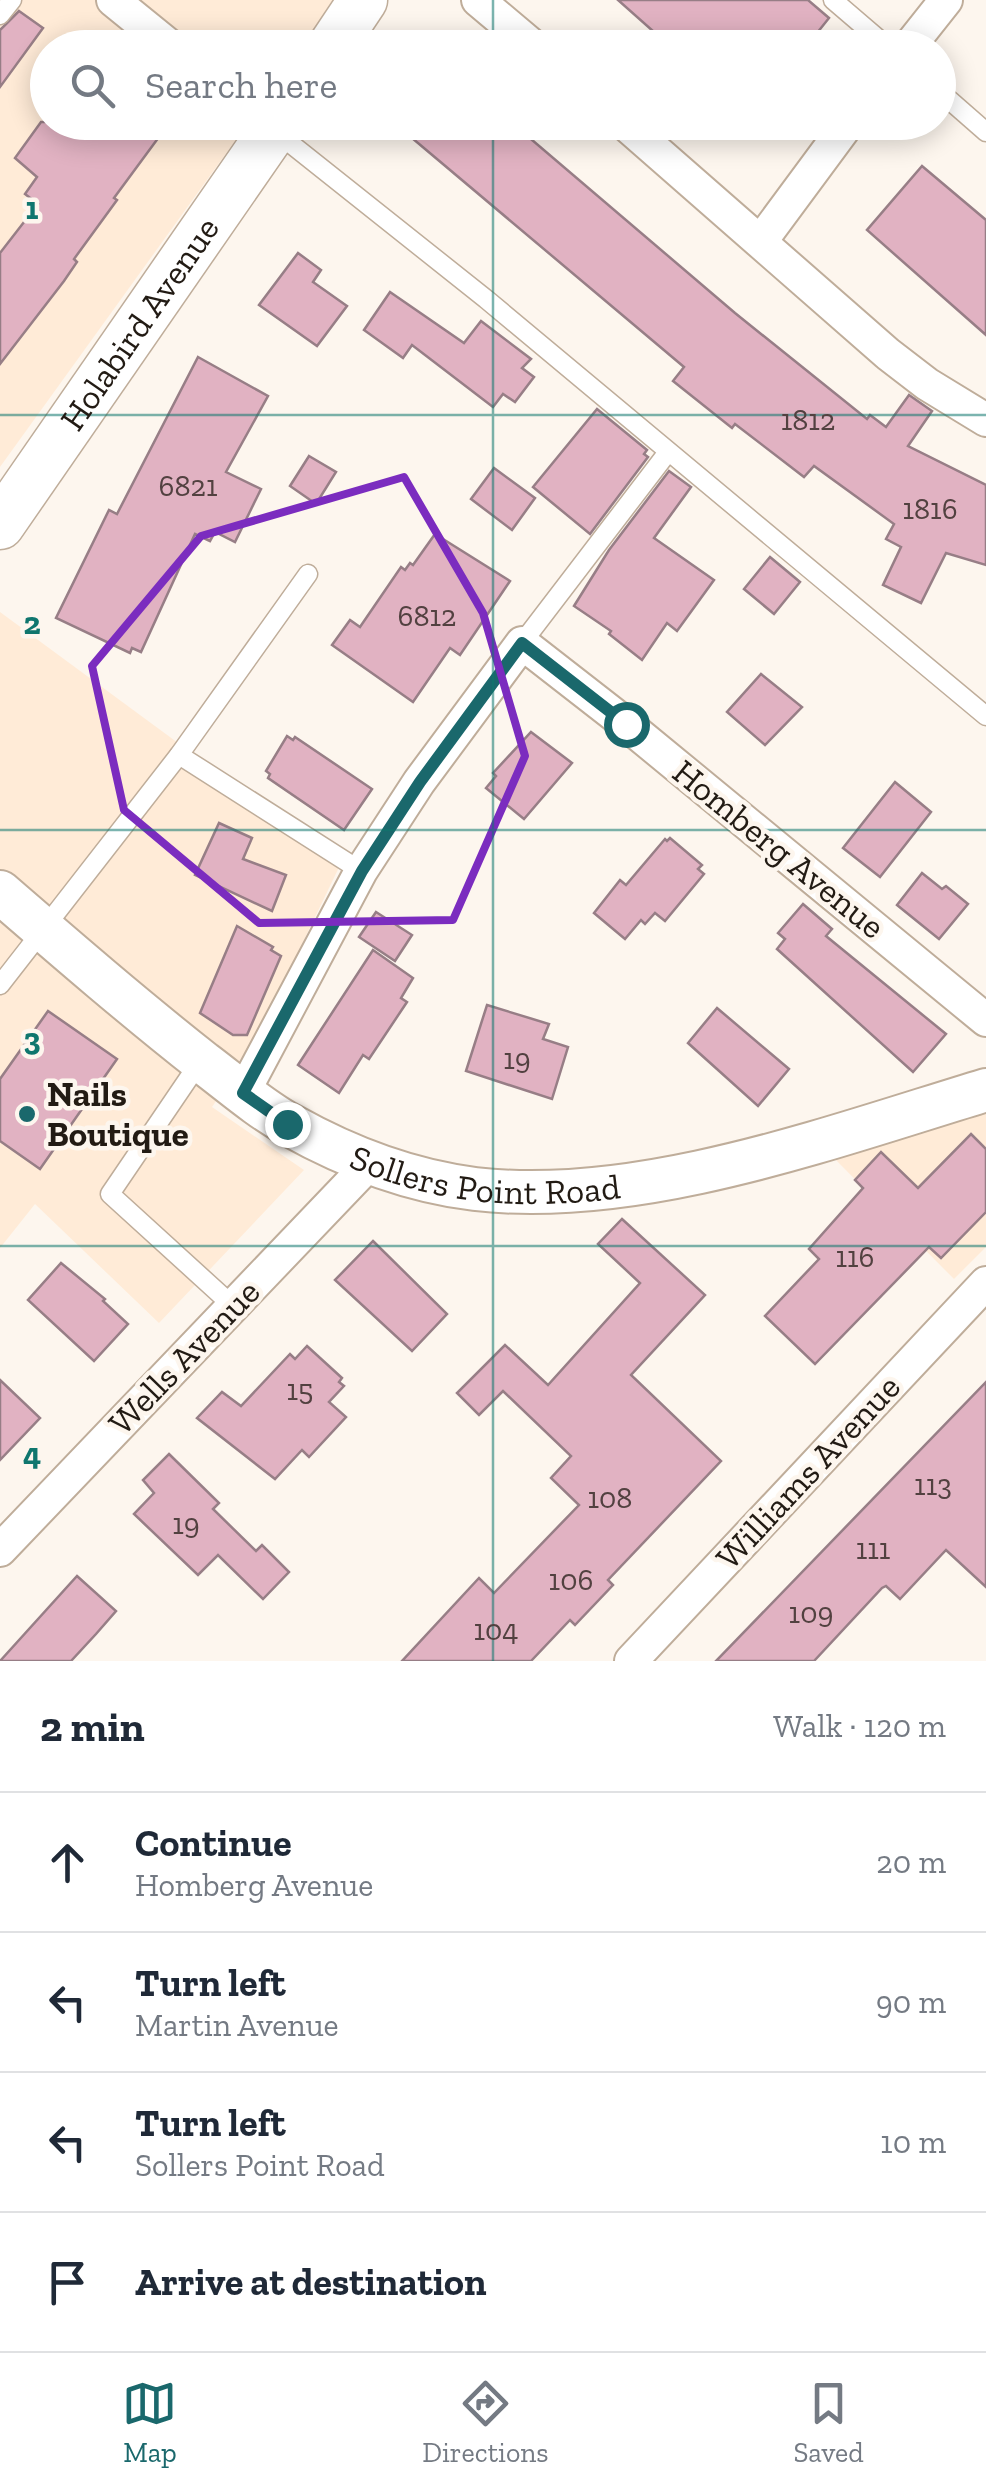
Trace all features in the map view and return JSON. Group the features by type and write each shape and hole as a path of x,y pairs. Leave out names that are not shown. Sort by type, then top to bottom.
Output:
{"main road":[{"path":"343,30 364,0"},
{"name":"Holabird Avenue","path":"0,525 262,140"}],"street":[{"path":"113,0 150,30"},
{"path":"478,0 514,30"},
{"path":"922,30 946,0"},
{"path":"645,140 888,354 986,420"},
{"path":"762,240 835,140"},
{"path":"243,1093 362,871 420,782 522,643"},
{"name":"Homberg Avenue","path":"522,643 986,1020"},
{"name":"Sollers Point Road","path":"0,892 201,1060 287,1124 369,1164 436,1182 522,1192 604,1188 719,1166 986,1090"},
{"name":"Wells Avenue","path":"0,1550 369,1164"},
{"name":"Williams Avenue","path":"630,1661 986,1283"}],"lane":[{"path":"0,15 12,0"},
{"path":"833,0 869,30"},
{"path":"956,106 986,132"},
{"path":"290,140 986,716"},
{"path":"522,643 668,452"},
{"path":"0,985 179,755 308,574"},
{"path":"179,755 362,871"},
{"path":"201,1060 110,1194 233,1306"}],"highlighted area":[{"path":"404,477 483,613 525,756 453,920 259,923 124,810 92,666 201,536"}],"shaded area":[{"path":"0,0 336,0 314,30 30,30 30,140 236,140 0,467"},
{"path":"0,612 343,859 252,1048 212,1107 304,1170 159,1323 35,1204 0,1248"},
{"path":"986,1100 986,1247 954,1279 828,1152"}],"building":[{"path":"618,0 808,0 829,18 819,30 652,30"},
{"path":"19,11 43,28 30,30 30,46 0,87 0,30"},
{"path":"30,137 157,140 114,198 117,200 74,259 77,262 64,281 0,364 0,253 38,204 25,194 37,177 15,158"},
{"path":"414,140 532,140 735,313 867,419 870,415 886,427 909,395 932,411 908,446 986,485 986,565 946,553 921,603 883,585 901,547 886,539 894,524 814,466 804,477 735,424 732,428 673,381 684,367"},
{"path":"922,166 986,220 986,335 867,230"},
{"path":"298,253 321,270 313,282 347,306 317,346 259,305"},
{"path":"390,292 464,343 481,321 531,359 522,368 534,377 515,402 503,394 493,407 412,345 403,358 364,330"},
{"path":"198,357 268,396 226,472 261,489 235,542 215,532 210,541 195,534 141,652 132,648 130,653 56,618 109,510 117,514"},
{"path":"597,409 647,450 644,454 648,457 590,534 533,487"},
{"path":"309,456 336,472 316,504 290,486"},
{"path":"494,468 535,498 512,530 471,499"},
{"path":"669,471 691,487 654,538 714,580 677,631 667,623 642,660 609,634 611,631 574,606 609,550"},
{"path":"435,534 510,581 460,655 450,648 413,702 332,645 350,620 360,627 401,567 405,570 410,563 413,565"},
{"path":"770,557 800,582 774,614 744,589"},
{"path":"761,674 802,707 765,745 727,712"},
{"path":"531,732 572,763 524,819 486,788 496,776 493,773"},
{"path":"287,736 293,740 295,737 372,789 344,830 268,778 270,774 266,771"},
{"path":"895,782 931,812 880,877 843,848"},
{"path":"219,823 252,838 243,859 286,875 272,911 195,875"},
{"path":"670,838 702,865 698,869 704,874 665,921 655,913 645,924 641,920 625,939 594,913 620,880 626,885"},
{"path":"922,873 968,904 939,939 897,905"},
{"path":"803,904 832,929 826,936 946,1034 913,1072 777,949 785,939 778,933"},
{"path":"376,912 412,935 395,961 359,937"},
{"path":"237,926 281,956 247,1035 233,1035 200,1013"},
{"path":"373,950 413,978 401,998 407,1002 369,1059 363,1055 339,1093 298,1065"},
{"path":"487,1005 549,1024 543,1039 568,1047 552,1099 466,1071"},
{"path":"717,1008 789,1069 758,1106 688,1043"},
{"path":"48,1011 117,1059 40,1169 0,1141 0,1079"},
{"path":"971,1134 986,1149 986,1212 941,1258 929,1247 815,1364 765,1316 819,1259 809,1249 863,1188 855,1180 881,1152 918,1188"},
{"path":"622,1219 705,1295 631,1375 721,1461 608,1580 613,1585 575,1625 570,1620 531,1661 402,1661 479,1578 494,1593 579,1505 551,1478 571,1456 503,1391 479,1415 457,1393 505,1345 548,1385 640,1283 598,1244"},
{"path":"373,1241 447,1314 412,1351 335,1280"},
{"path":"61,1263 105,1299 128,1324 94,1361 28,1300"},
{"path":"307,1346 342,1378 339,1382 344,1386 329,1402 346,1417 309,1457 302,1450 275,1479 197,1418 222,1392 241,1406 290,1354 295,1359"},
{"path":"0,1380 40,1418 0,1460"},
{"path":"986,1382 986,1587 946,1550 900,1599 886,1586 882,1588 814,1661 716,1661"},
{"path":"169,1454 219,1503 213,1509 256,1551 262,1545 289,1572 263,1599 218,1555 198,1575 134,1514 154,1493 143,1480"},
{"path":"77,1576 116,1611 96,1634 71,1661 0,1661"}],"place":[{"name":"Nails Boutique","path":"27,1114"}],"route":[{"path":"287,1124 243,1093 362,871 420,782 522,643 626,724"}]}
